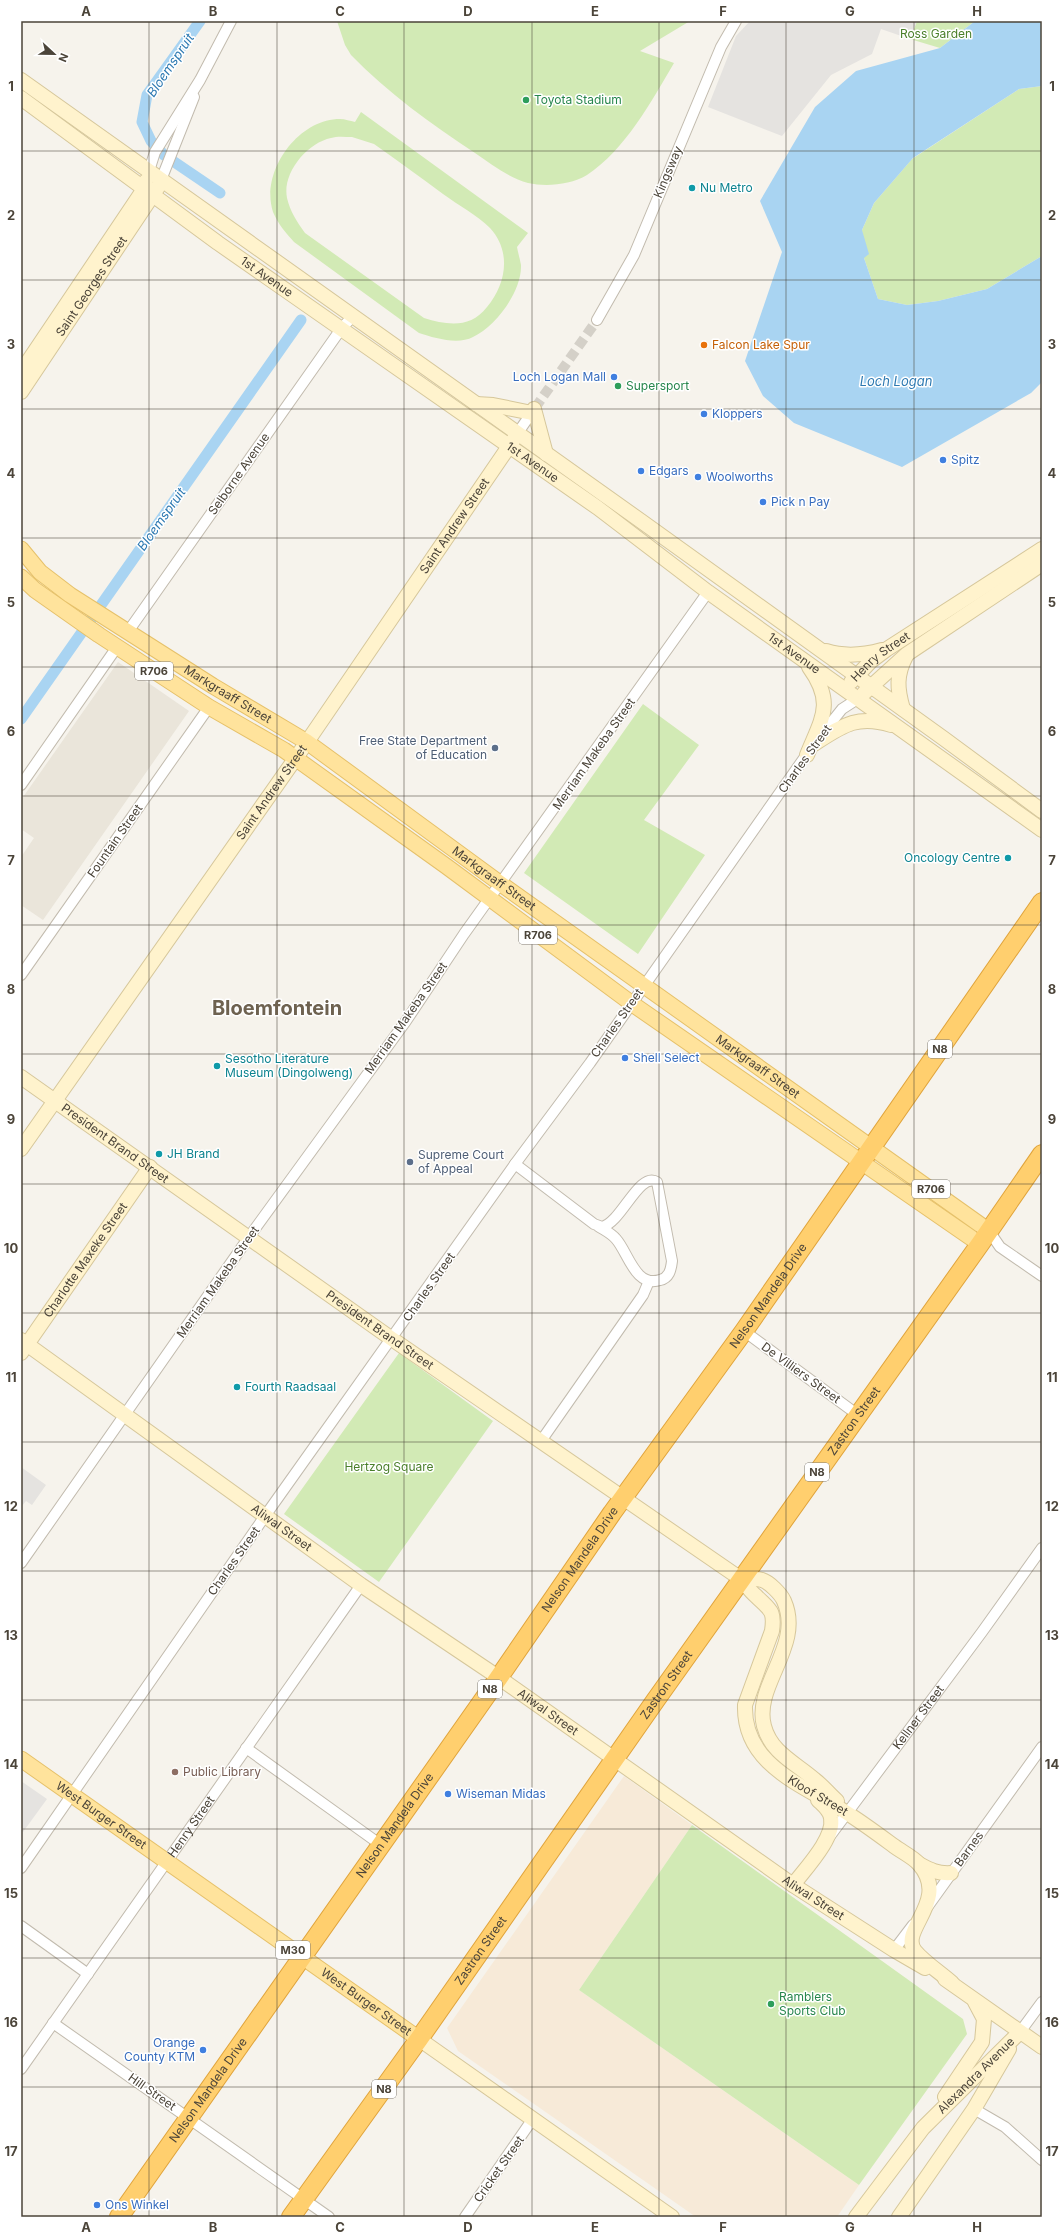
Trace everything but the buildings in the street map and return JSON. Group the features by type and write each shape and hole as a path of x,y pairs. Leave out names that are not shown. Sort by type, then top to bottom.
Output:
{"highway":[{"name":"Nelson Mandela Drive","path":"118,2217 381,1845 622,1498 744,1330 1042,902"},
{"name":"Zastron Street","path":"291,2217 419,2039 741,1579 985,1238 1042,1154"}],"main road":[{"name":"Markgraaff Street","path":"21,549 40,572 109,622 307,742 501,884 872,1147 985,1238"},
{"name":"Markgraaff Street","path":"21,577 34,590 117,647 209,706 295,758 630,1003 862,1162 985,1238"},
{"path":"209,706 213,686"},
{"name":"West Burger Street","path":"21,1759 419,2039"}],"street":[{"path":"149,171 155,152 200,80 231,21"},
{"name":"Kingsway","path":"597,320 634,256 722,47 736,21"},
{"name":"1st Avenue","path":"21,80 818,648 1042,811"},
{"path":"161,180 181,133 200,80"},
{"name":"1st Avenue","path":"21,98 148,193 598,508 708,592 859,698 1042,830"},
{"name":"Saint Georges Street","path":"21,392 148,193 149,171"},
{"name":"Saint Georges Street","path":"21,372 148,193 161,180"},
{"name":"Selborne Avenue","path":"127,633 341,329 353,316"},
{"path":"476,404 534,410"},
{"path":"517,434 534,410"},
{"path":"534,410 546,454"},
{"name":"Saint Andrew Street","path":"21,1149 307,742 517,434"},
{"name":"Henry Street","path":"842,709 846,689 857,676 887,649 1042,549"},
{"name":"Henry Street","path":"842,709 859,698 907,654 1042,564"},
{"name":"Merriam Makeba Street","path":"21,1563 126,1415 249,1237 406,1021 464,934 490,900 708,592"},
{"path":"21,785 117,647"},
{"path":"818,648 842,655 865,654 887,649"},
{"path":"903,709 899,695 898,676 907,654"},
{"path":"804,660 817,677 825,700 820,722 810,750"},
{"name":"Fountain Street","path":"21,976 209,706"},
{"name":"Charles Street","path":"21,1868 265,1516 515,1164 590,1063 630,1003 810,750 842,709"},
{"path":"810,750 845,725 855,722 873,720 901,728"},
{"name":"President Brand Street","path":"21,1077 392,1339 741,1579"},
{"path":"515,1164 598,1226 617,1240 635,1270 643,1279 655,1282 664,1279 672,1268 657,1182 649,1180 640,1185 617,1218 607,1226 598,1226"},
{"name":"Charlotte Maxeke Street","path":"23,1345 150,1167"},
{"name":"Markgraaff Street","path":"985,1238 1042,1276"},
{"name":"Markgraaff Street","path":"985,1238 1000,1247"},
{"path":"541,1441 643,1295 648,1281"},
{"name":"De Villiers Street","path":"744,1330 858,1415"},
{"name":"Aliwal Street","path":"23,1345 126,1415 360,1585 498,1677 793,1885 894,1950 952,1983 1042,2047"},
{"name":"Kellner Street","path":"793,1885 978,1639 1042,1548"},
{"name":"Kloof Street","path":"741,1579 756,1597 770,1607 774,1619 768,1646 745,1704 745,1714 755,1748 764,1758 810,1792 847,1813"},
{"name":"Kloof Street","path":"741,1579 763,1580 781,1596 789,1613 790,1625 787,1640 763,1709 763,1725 769,1739 780,1754 815,1779 847,1813"},
{"name":"Henry Street","path":"21,2068 360,1585"},
{"name":"Barnes","path":"894,1950 927,1908 1042,1746"},
{"path":"246,1748 381,1845"},
{"path":"810,1792 824,1806 831,1818 827,1840"},
{"path":"847,1813 932,1872 942,1874 951,1873"},
{"path":"919,1864 929,1881 930,1896 927,1908 914,1930 912,1942 914,1951 952,1983"},
{"path":"21,1926 88,1974"},
{"path":"923,2128 982,2042 984,2019 972,1998"},
{"path":"1020,2032 1042,2002"},
{"name":"Hill Street","path":"53,2023 329,2217"},
{"name":"Alexandra Avenue","path":"899,2217 974,2109 1020,2032"},
{"name":"Alexandra Avenue","path":"856,2217 923,2128 1020,2032"},
{"name":"West Burger Street","path":"419,2039 665,2215"},
{"path":"974,2109 1005,2128 1042,2160"},
{"name":"Cricket Street","path":"465,2217 532,2120"}],"shaded area":[{"path":"750,21 917,21 910,39 881,29 872,54 831,75 782,136 708,107 736,36"},
{"path":"118,662 189,711 43,920 21,905 21,857 34,838 21,829 21,800"},
{"path":"21,1467 46,1485 32,1505 26,1501 21,1507"},
{"path":"624,1776 692,1825 579,1990 859,2185 837,2217 696,2217 458,2051 447,2028"},
{"path":"21,1781 47,1799 23,1832 21,1830"}],"green space":[{"name":"Toyota Stadium","path":"337,21 690,21 640,51 674,63 646,109 625,139 601,165 587,175 566,183 542,185 521,181 507,174 442,131 395,95 351,55 345,45"},
{"name":"Ross Garden","path":"917,21 975,21 940,48 910,39"},
{"path":"1042,86 1042,256 987,289 938,301 907,305 878,299 864,258 862,230 874,203 912,159 1019,89"},
{"path":"361,112 528,233 517,247 521,265 517,286 506,307 482,332 467,339 453,341 439,339 419,333 294,242 277,220 273,212 270,197 272,181 277,165 296,138 310,128 324,121 340,119 355,122","holes":["352,137 374,144 479,219 490,228 497,237 504,257 502,278 499,288 487,307 473,319 466,322 450,323 424,318 305,233 299,225 288,203 286,188 292,169 298,160 313,146 331,138"]},
{"path":"643,704 699,745 644,820 705,855 638,954 524,873"},
{"name":"Hertzog Square","path":"399,1353 493,1421 379,1582 284,1514"},
{"name":"Ramblers Sports Club","path":"692,1825 963,2019 967,2034 859,2185 579,1990"}],"water":[{"name":"Loch Logan","path":"975,21 1042,21 1042,86 1019,89 913,158 874,203 862,230 869,254 864,258 878,299 907,305 938,301 987,289 1042,256 1042,382 1031,393 902,467 794,423 763,396 745,361 782,252 760,201 815,107 856,71 940,48"}],"waterway":[{"name":"Bloemspruit","path":"200,21 147,95 142,122 151,141 164,155 220,193"},
{"name":"Bloemspruit","path":"21,719 301,320"}],"tunnel":[{"path":"535,408 597,320"}],"place":[{"name":"Toyota Stadium","path":"526,100"},
{"name":"Nu Metro","path":"692,188"},
{"name":"Falcon Lake Spur","path":"704,345"},
{"name":"Loch Logan Mall","path":"614,377"},
{"name":"Supersport","path":"618,386"},
{"name":"Kloppers","path":"704,414"},
{"name":"Spitz","path":"943,460"},
{"name":"Edgars","path":"641,471"},
{"name":"Woolworths","path":"698,477"},
{"name":"Pick n Pay","path":"763,502"},
{"name":"Free State Department of Education","path":"495,748"},
{"name":"Oncology Centre","path":"1008,858"},
{"name":"Shell Select","path":"625,1058"},
{"name":"Sesotho Literature Museum (Dingolweng)","path":"217,1066"},
{"name":"JH Brand","path":"159,1154"},
{"name":"Supreme Court of Appeal","path":"410,1162"},
{"name":"Fourth Raadsaal","path":"237,1387"},
{"name":"Public Library","path":"175,1772"},
{"name":"Wiseman Midas","path":"448,1794"},
{"name":"Ramblers Sports Club","path":"771,2004"},
{"name":"Orange County KTM","path":"203,2050"},
{"name":"Ons Winkel","path":"97,2205"}],"district":[{"name":"Bloemfontein","path":"277,1008"}]}
